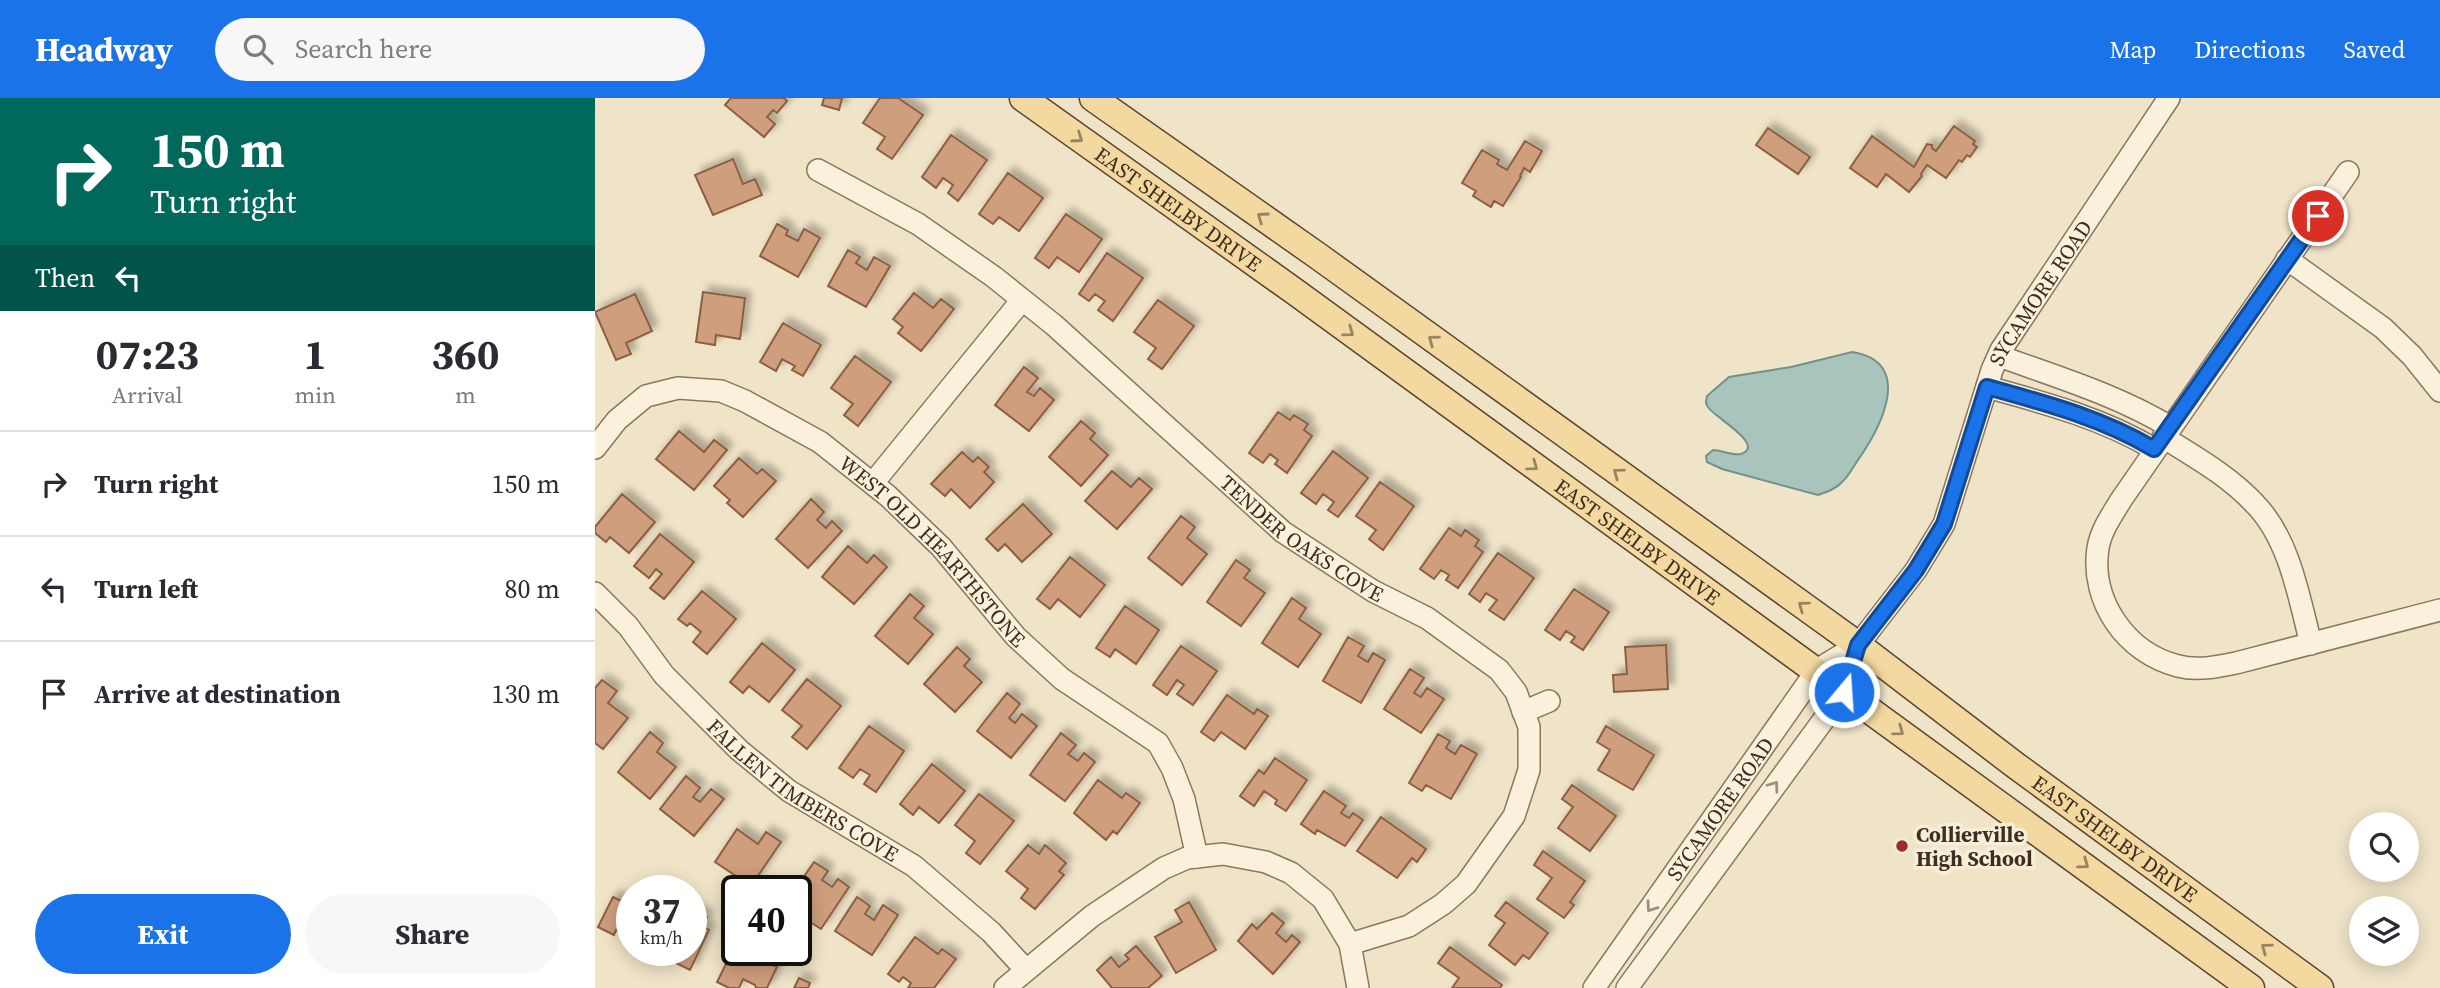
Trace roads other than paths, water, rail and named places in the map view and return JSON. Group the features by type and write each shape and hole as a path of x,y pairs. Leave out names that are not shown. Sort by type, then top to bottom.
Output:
{"main road":[{"name":"EAST SHELBY DRIVE","path":"1023,98 1817,670 2251,988"},
{"name":"EAST SHELBY DRIVE","path":"1093,98 1318,256 1858,645 2015,765 2320,988"}],"street":[{"name":"SYCAMORE ROAD","path":"1594,988 1817,670 1858,645 1916,570 1944,524 1999,356 2169,98"},
{"name":"TENDER OAKS COVE","path":"818,170 918,224 994,277 1054,325 1283,532 1373,591 1427,618 1499,670 1516,692 1529,727 1529,770 1514,816 1466,884 1443,904 1409,926 1350,944"},
{"path":"2348,172 2163,438 2105,527 2098,547 2097,577 2108,611 2125,635 2147,653 2178,666 2202,669 2236,663 2440,610"},
{"path":"2287,259 2383,328 2412,356 2440,391"},
{"path":"873,483 1023,300"},
{"path":"1999,356 2143,411 2163,438 2212,468 2257,506 2274,531 2289,564 2311,644"},
{"path":"1987,387 2087,416 2125,432 2163,438"},
{"name":"WEST OLD HEARTHSTONE","path":"595,448 617,420 646,396 678,388 721,391 820,442 873,483 941,547 1016,637 1062,679 1158,743 1172,768 1184,799 1197,857"},
{"name":"FALLEN TIMBERS COVE","path":"595,593 628,626 664,675 739,750 789,791 914,866 991,932 1026,970"},
{"name":"SYCAMORE ROAD","path":"1627,988 1844,692 1858,645"},
{"path":"1523,712 1549,701"},
{"path":"1005,988 1092,916 1164,868 1187,858 1223,855 1266,862 1291,873 1323,899 1350,944 1357,988"}],"water":[{"path":"1852,352 1871,358 1883,368 1888,382 1887,397 1876,431 1849,474 1837,487 1818,495 1722,469 1707,462 1706,456 1713,450 1741,454 1747,450 1743,437 1711,411 1706,403 1707,396 1729,377 1791,367"}],"place":[{"name":"Collierville High School","path":"1902,846"}]}
